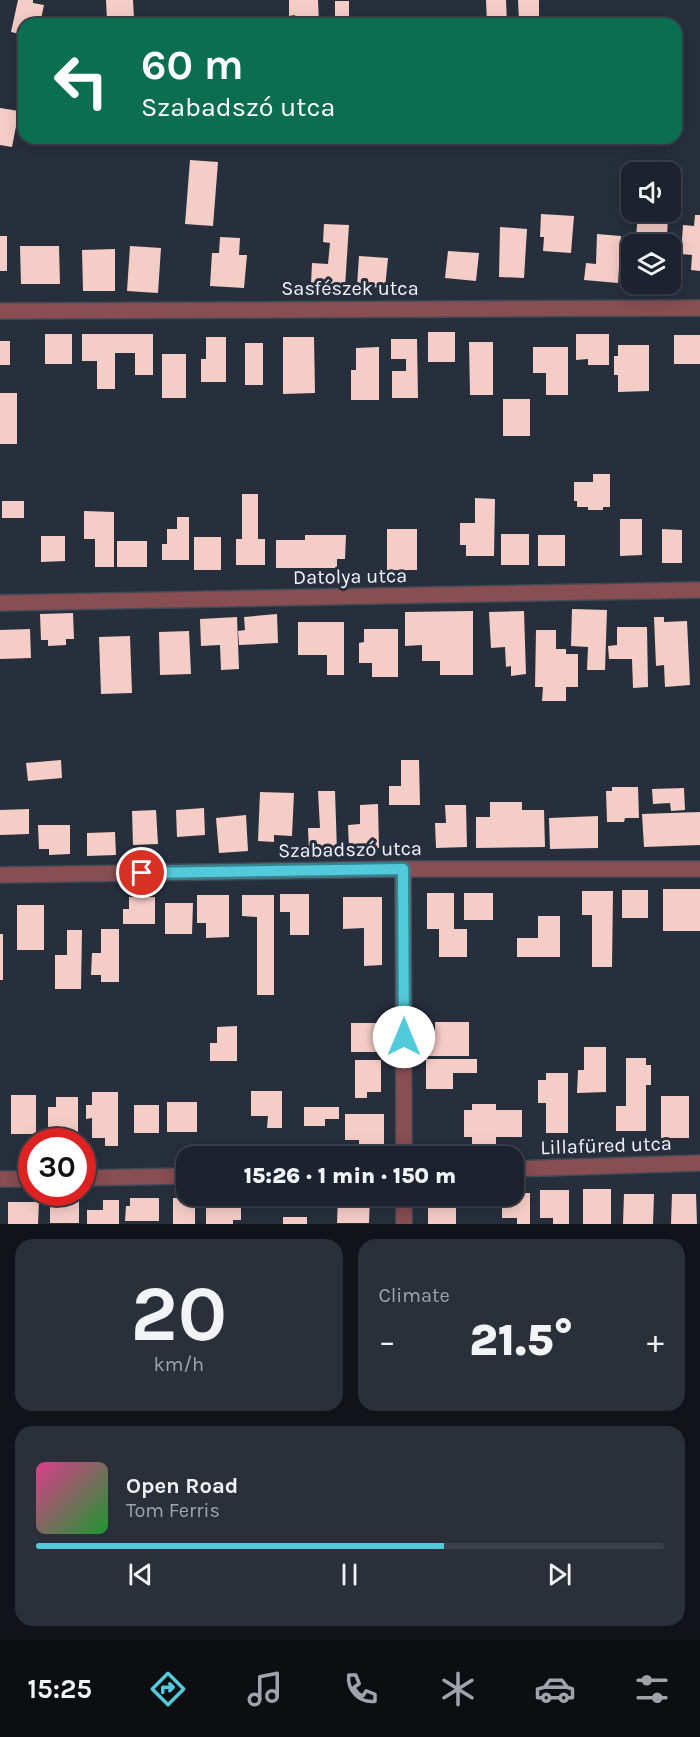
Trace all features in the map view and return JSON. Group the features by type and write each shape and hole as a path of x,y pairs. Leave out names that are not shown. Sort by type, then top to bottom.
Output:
{"street":[{"name":"Sasfészek utca","path":"0,310 700,308"},
{"name":"Datolya utca","path":"0,603 700,590"},
{"name":"Szabadszó utca","path":"0,875 403,869 700,869"},
{"path":"403,869 404,1146"},
{"name":"Lillafüred utca","path":"524,1169 700,1163"},
{"path":"96,1178 176,1176"},
{"path":"0,1179 18,1179"},
{"path":"404,1206 405,1224"}],"building":[{"path":"18,0 33,0 33,3 44,5 41,18 18,18 18,34 11,32"},
{"path":"106,0 133,0 134,18 107,18"},
{"path":"289,0 318,0 319,18 289,16"},
{"path":"486,0 506,0 507,18 487,18"},
{"path":"518,0 539,0 539,18 519,18"},
{"path":"335,1 349,1 349,18 335,18"},
{"path":"0,108 18,111 12,147 0,145"},
{"path":"190,160 218,162 213,226 185,224"},
{"path":"541,214 574,216 571,253 543,251 544,237 540,237"},
{"path":"695,215 700,215 700,271 691,270 692,255 681,254 683,225 694,226"},
{"path":"637,222 668,222 667,234 636,234"},
{"path":"324,224 349,225 345,287 311,284 312,263 328,264 330,243 323,242"},
{"path":"500,227 527,229 524,278 499,277"},
{"path":"597,234 621,236 618,283 584,280 586,263 596,264"},
{"path":"0,236 7,236 7,271 0,271"},
{"path":"220,237 240,238 239,255 247,255 244,288 210,286 212,253 219,253"},
{"path":"20,246 59,246 60,284 21,284"},
{"path":"130,246 161,248 158,293 127,291"},
{"path":"115,249 115,291 83,291 82,250"},
{"path":"448,251 479,253 476,281 445,278"},
{"path":"359,256 388,258 385,288 357,286"},
{"path":"428,332 455,332 455,362 428,362"},
{"path":"45,334 72,334 72,364 45,364"},
{"path":"82,334 153,334 153,375 135,375 135,353 115,353 115,389 97,389 97,361 82,361"},
{"path":"576,334 609,334 609,365 588,365 588,359 576,360"},
{"path":"674,335 700,335 700,364 674,364"},
{"path":"206,337 226,337 226,382 201,382 201,359 206,359"},
{"path":"283,337 314,337 315,393 283,394"},
{"path":"391,339 417,339 418,398 392,398 392,371 406,371 406,359 391,359"},
{"path":"0,341 10,341 10,365 0,365"},
{"path":"469,342 493,342 493,395 470,395"},
{"path":"245,343 263,343 263,385 245,385"},
{"path":"618,345 649,345 649,391 618,392 618,375 614,375 614,356 618,356"},
{"path":"379,347 379,400 351,400 351,370 356,370 356,348"},
{"path":"533,347 568,347 568,395 546,395 546,373 533,373"},
{"path":"162,354 186,354 186,398 162,398"},
{"path":"0,393 17,393 17,444 0,444"},
{"path":"503,399 530,399 530,436 503,436"},
{"path":"593,474 610,474 610,507 603,507 603,510 577,507 577,501 574,501 574,482 593,482"},
{"path":"242,494 258,494 258,539 265,539 265,565 236,565 236,539 242,539"},
{"path":"475,498 495,499 494,556 466,556 466,545 460,545 460,523 475,523"},
{"path":"2,501 24,501 24,518 2,518"},
{"path":"84,511 114,512 114,567 95,567 95,539 84,539"},
{"path":"177,517 189,517 189,560 162,560 162,544 167,544 167,529 177,529"},
{"path":"620,519 642,519 642,555 620,556"},
{"path":"387,529 417,529 417,570 387,570"},
{"path":"662,529 682,530 682,563 662,563"},
{"path":"501,534 529,534 529,565 501,565"},
{"path":"305,535 346,535 345,559 337,559 337,568 276,568 276,540 305,540"},
{"path":"538,535 565,535 565,566 538,566"},
{"path":"41,536 65,536 65,561 41,562"},
{"path":"194,537 221,537 221,570 194,570"},
{"path":"117,541 147,541 147,567 117,567"},
{"path":"572,609 607,610 605,670 587,670 588,647 571,646"},
{"path":"473,611 473,675 440,675 440,661 422,661 422,645 405,646 405,612"},
{"path":"524,611 526,674 511,676 511,666 506,667 505,647 491,648 489,612"},
{"path":"73,613 74,639 66,639 66,645 48,646 48,640 41,640 40,614"},
{"path":"277,614 278,643 239,645 238,631 245,630 244,617"},
{"path":"237,617 239,669 221,670 220,645 201,646 200,619"},
{"path":"654,617 664,617 664,622 687,621 690,685 665,687 664,665 656,666"},
{"path":"298,622 344,622 344,675 327,675 327,655 298,655"},
{"path":"617,627 647,627 648,687 633,688 632,659 609,659 608,646 617,645"},
{"path":"30,629 31,658 0,659 0,630"},
{"path":"364,629 398,629 398,677 372,677 372,663 359,663 359,643 364,642"},
{"path":"536,630 556,630 556,649 566,649 566,654 578,654 578,687 566,687 566,701 542,701 543,687 535,687"},
{"path":"189,631 191,674 160,675 159,632"},
{"path":"130,636 132,693 101,694 99,637"},
{"path":"61,760 62,778 28,781 26,763"},
{"path":"401,760 419,760 420,805 389,805 389,786 401,786"},
{"path":"612,787 638,787 639,818 625,818 624,822 607,822 606,791 612,791"},
{"path":"684,788 685,810 671,811 670,803 653,804 652,789"},
{"path":"318,791 335,791 337,851 309,852 308,828 320,828"},
{"path":"260,792 294,793 292,836 274,835 274,842 258,841"},
{"path":"490,802 522,802 522,810 544,810 545,847 476,848 476,817 490,817"},
{"path":"378,804 379,848 349,849 348,825 360,824 360,805"},
{"path":"445,805 466,805 467,847 436,848 435,823 446,823"},
{"path":"204,808 205,835 177,837 176,810"},
{"path":"29,809 29,834 0,835 0,810"},
{"path":"156,810 158,844 133,845 132,811"},
{"path":"700,812 700,845 644,847 642,814"},
{"path":"246,815 248,851 219,853 216,818"},
{"path":"598,816 598,848 550,849 549,818"},
{"path":"38,825 70,825 70,854 49,855 49,849 39,849"},
{"path":"115,832 116,855 87,856 87,833"},
{"path":"663,889 700,889 700,931 663,931"},
{"path":"622,890 648,890 648,918 622,918"},
{"path":"582,891 613,891 612,967 592,967 592,915 582,915"},
{"path":"427,893 454,893 454,929 467,929 467,957 439,957 439,929 427,929"},
{"path":"464,893 493,893 493,920 464,920"},
{"path":"280,894 309,894 309,935 290,935 290,912 280,912"},
{"path":"197,895 229,895 229,937 206,938 206,923 197,923"},
{"path":"242,895 274,895 274,995 257,995 257,917 242,916"},
{"path":"129,897 155,897 155,924 123,924 123,909 129,909"},
{"path":"343,897 382,897 382,965 364,966 364,928 343,929"},
{"path":"165,903 193,903 192,934 165,934"},
{"path":"17,905 44,905 44,950 17,950"},
{"path":"538,916 560,916 560,957 517,957 517,938 538,938"},
{"path":"101,929 119,929 119,982 101,982 101,975 91,975 92,953 101,953"},
{"path":"67,930 82,930 81,989 55,989 55,955 67,955"},
{"path":"0,934 3,934 3,980 0,980"},
{"path":"435,1022 469,1022 469,1056 426,1056 426,1034 435,1034"},
{"path":"351,1023 378,1023 378,1052 351,1052"},
{"path":"237,1026 237,1061 210,1061 210,1043 217,1043 217,1027"},
{"path":"584,1047 606,1047 606,1092 577,1093 578,1070 584,1070"},
{"path":"626,1058 646,1058 646,1065 651,1065 651,1085 646,1085 646,1131 616,1131 616,1106 626,1106"},
{"path":"426,1059 477,1059 477,1073 453,1073 453,1089 426,1089"},
{"path":"355,1060 381,1060 381,1092 367,1092 367,1098 355,1098"},
{"path":"546,1073 568,1073 568,1133 546,1133 546,1103 538,1103 538,1080 546,1080"},
{"path":"251,1091 282,1091 282,1128 267,1128 268,1116 251,1116"},
{"path":"92,1092 118,1092 118,1146 105,1146 105,1138 96,1138 96,1128 92,1128 92,1118 86,1119 86,1105 92,1105"},
{"path":"11,1095 36,1095 36,1128 18,1128 18,1134 11,1134"},
{"path":"661,1096 689,1096 689,1138 661,1138"},
{"path":"56,1097 78,1097 78,1128 48,1128 48,1107 56,1107"},
{"path":"167,1102 197,1102 197,1132 167,1132"},
{"path":"472,1104 496,1104 496,1110 522,1110 522,1137 496,1137 496,1144 472,1144 472,1137 464,1137 464,1110 472,1110"},
{"path":"134,1105 159,1105 159,1133 134,1133"},
{"path":"304,1107 339,1107 339,1119 325,1119 325,1126 304,1126"},
{"path":"345,1114 384,1114 384,1146 359,1146 359,1140 345,1140"},
{"path":"583,1189 611,1189 611,1224 583,1224"},
{"path":"540,1190 569,1190 569,1224 553,1224 553,1218 540,1218"},
{"path":"524,1193 530,1193 530,1224 517,1224 517,1218 502,1218 502,1206 524,1206"},
{"path":"624,1194 654,1194 653,1224 623,1224"},
{"path":"672,1194 696,1194 697,1224 671,1224"},
{"path":"130,1198 159,1198 159,1221 125,1221 126,1206 130,1206"},
{"path":"173,1198 176,1198 176,1206 195,1206 195,1224 173,1224"},
{"path":"103,1200 119,1200 119,1224 87,1224 87,1210 103,1210"},
{"path":"8,1202 18,1202 18,1206 39,1206 38,1224 8,1224"},
{"path":"50,1206 79,1206 79,1223 50,1223"},
{"path":"206,1206 241,1206 241,1220 233,1220 233,1224 206,1224"},
{"path":"338,1206 370,1206 369,1223 337,1223"},
{"path":"428,1206 456,1206 456,1224 428,1224"},
{"path":"283,1217 307,1217 307,1224 283,1224"}],"route":[{"path":"142,873 403,869 404,1037"}]}
